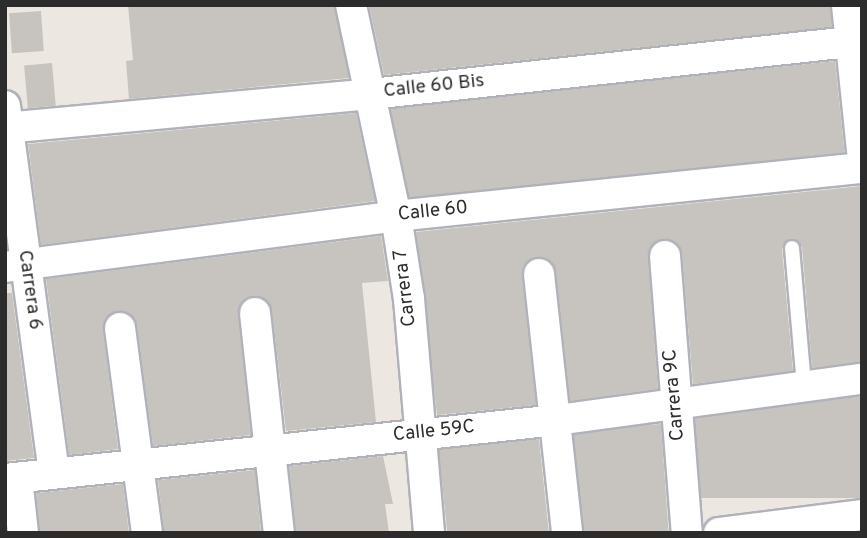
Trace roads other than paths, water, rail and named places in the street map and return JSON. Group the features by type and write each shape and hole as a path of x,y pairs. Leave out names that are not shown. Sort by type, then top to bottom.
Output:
{"street":[{"name":"Carrera 7","path":"351,5 397,215 410,299 418,433 429,533"},
{"path":"847,5 856,41 862,151"},
{"name":"Calle 60 Bis","path":"6,121 371,94 856,41"},
{"name":"Carrera 6","path":"6,121 15,266 54,473"},
{"name":"Calle 60","path":"15,266 397,215 862,167"},
{"name":"Carrera 9C","path":"665,256 674,401 687,533"},
{"path":"539,274 557,420 567,533"},
{"path":"255,313 278,533"},
{"path":"120,328 147,533"},
{"name":"Calle 59C","path":"11,479 557,420 674,401 862,379"},
{"path":"11,479 23,533"},
{"path":"719,533 820,526 862,515"}],"lane":[{"path":"792,248 804,386"}]}
